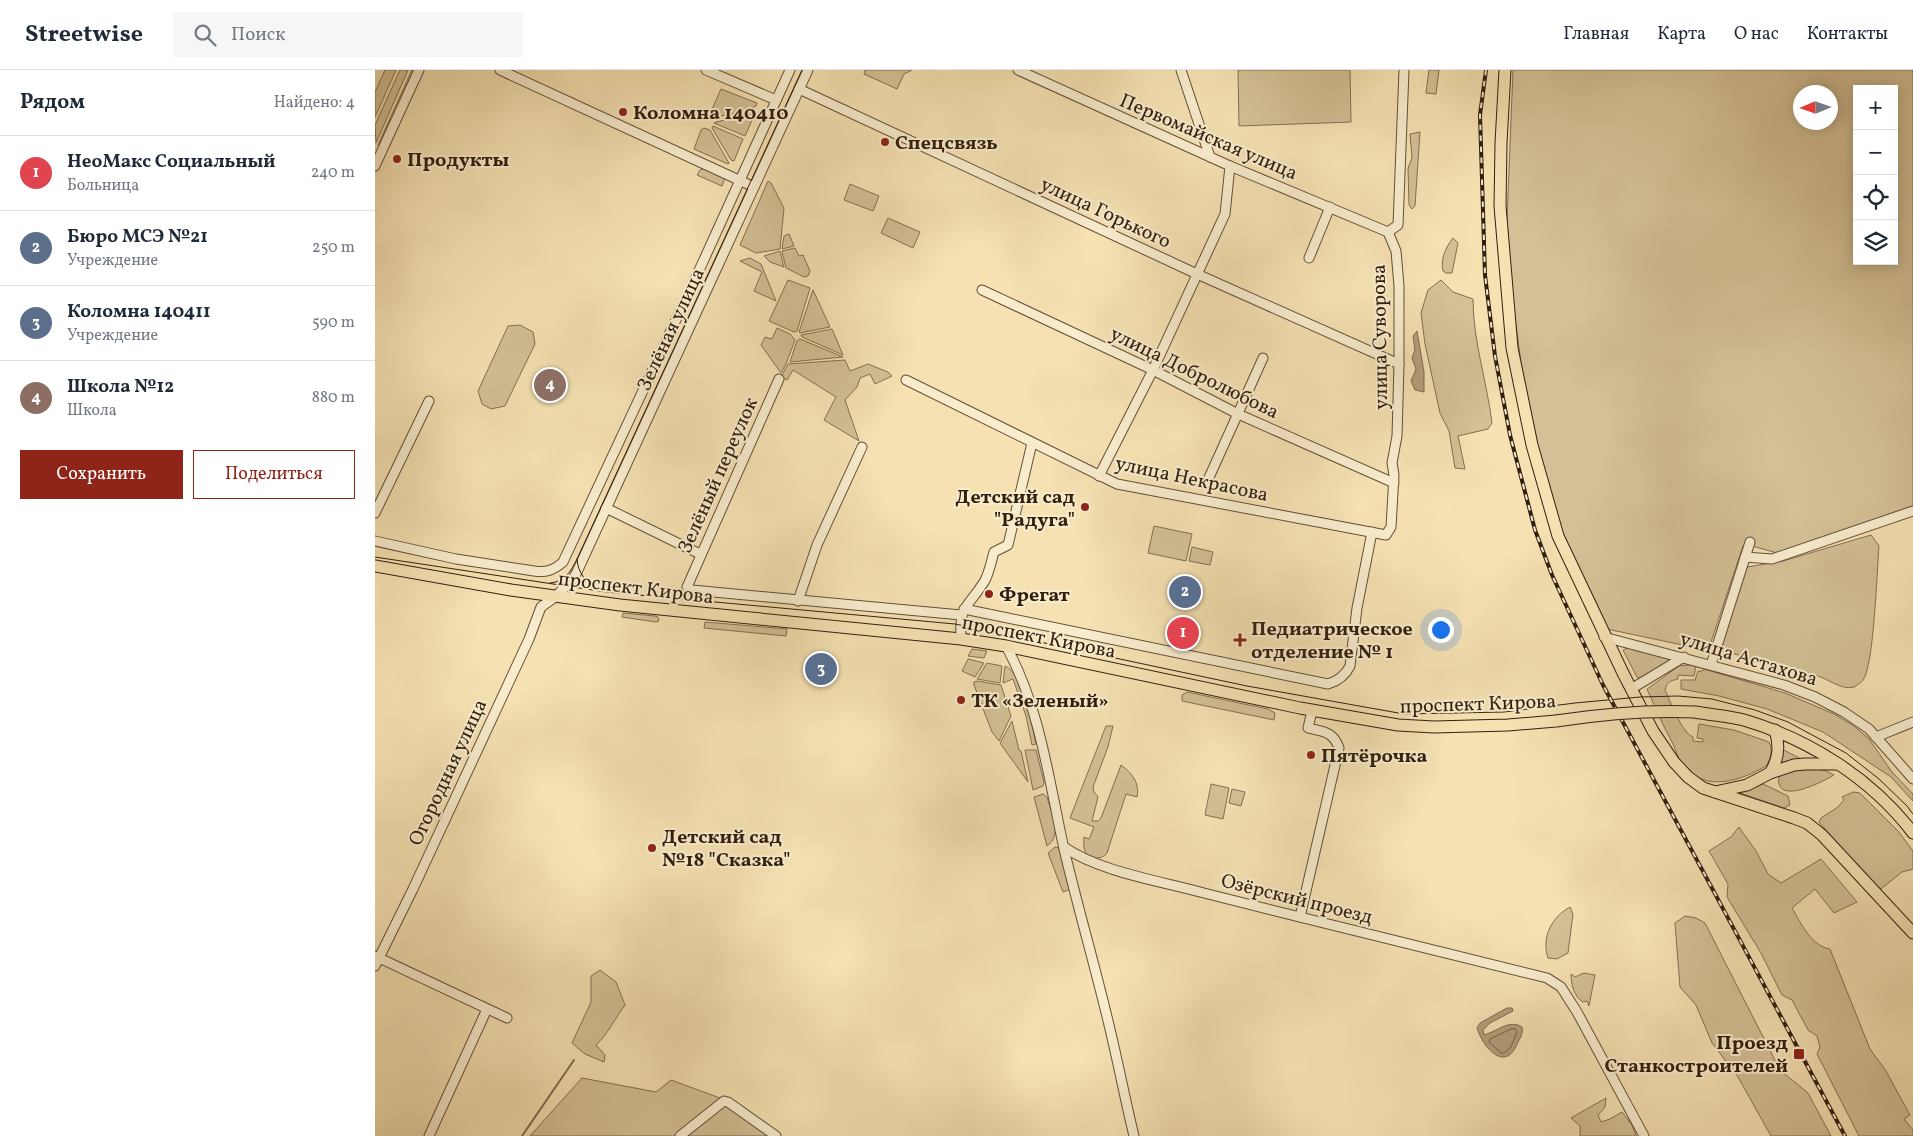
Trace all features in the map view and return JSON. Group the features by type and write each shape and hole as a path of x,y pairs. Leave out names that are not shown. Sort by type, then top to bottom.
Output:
{"main road":[{"path":"1505,70 1500,206 1513,348 1532,445 1558,536 1605,637 1653,731 1674,762 1688,777 1711,792 1807,823 1822,834 1913,933"},
{"name":"проспект Кирова","path":"375,566 555,596 792,623 961,639 1006,646 1312,711 1398,725 1508,725 1643,712 1695,712 1743,720 1775,730"},
{"path":"1771,773 1776,764 1778,752 1775,730"},
{"path":"1775,730 1811,747 1838,764 1878,795 1913,833"},
{"path":"1711,792 1747,785 1771,773 1805,764 1838,764"}],"street":[{"path":"375,166 419,70"},
{"path":"500,70 754,187"},
{"path":"707,70 776,100"},
{"name":"Зелёная улица","path":"375,541 455,559 535,571 544,572 555,569 563,562 790,70"},
{"name":"Зелёная улица","path":"555,596 573,580 577,572 808,70"},
{"name":"Первомайская улица","path":"1018,70 1230,166 1388,232"},
{"path":"1181,70 1210,157"},
{"path":"1396,251 1404,70"},
{"name":"улица Горького","path":"799,89 1197,274 1399,364"},
{"path":"1099,476 1153,370 1225,214 1230,166"},
{"path":"1309,258 1330,207"},
{"path":"1388,232 1397,225"},
{"name":"улица Суворова","path":"1372,532 1386,535 1391,527 1394,483 1392,463 1397,436 1399,286 1396,251 1388,232"},
{"name":"улица Добролюбова","path":"981,290 1153,370 1237,414 1394,483"},
{"path":"1207,482 1263,358"},
{"name":"Зелёный переулок","path":"779,379 687,587 692,590 798,601"},
{"name":"улица Некрасова","path":"906,380 1117,484 1372,532"},
{"path":"375,513 429,401"},
{"path":"961,639 963,612 985,581 994,552 1008,545 1032,443"},
{"path":"862,447 817,545 798,601 963,612 1328,684 1337,681 1347,673 1350,666 1357,608 1372,532"},
{"path":"606,508 701,554"},
{"path":"1745,557 1772,559 1913,512"},
{"path":"1711,665 1750,542"},
{"name":"Огородная улица","path":"376,959 413,889 529,639 541,607 555,596"},
{"name":"улица Астахова","path":"1605,637 1784,685 1815,698 1844,712 1869,729 1913,779"},
{"path":"1006,646 1027,692 1041,744 1134,1136"},
{"path":"1631,689 1684,657"},
{"path":"1300,917 1339,748 1332,736 1308,728 1312,711"},
{"path":"1876,737 1913,722"},
{"name":"Озёрский проезд","path":"1064,847 1077,856 1113,869 1547,978 1561,987 1577,1012 1644,1136"},
{"path":"376,959 507,1018"},
{"path":"429,1136 487,1008"},
{"path":"680,1136 724,1101 776,1136"}],"shaded area":[{"path":"385,70 396,70 375,117 375,92"},
{"path":"400,70 408,70 376,143 375,125"},
{"path":"412,70 419,70 384,148 378,145"},
{"path":"865,70 912,70 904,74 897,89 864,74"},
{"path":"1238,70 1350,70 1351,122 1239,126"},
{"path":"1429,70 1439,70 1436,94 1426,93"},
{"path":"1513,70 1913,70 1913,506 1777,553 1752,546 1752,541 1743,546 1711,642 1705,648 1602,628 1557,518 1535,439 1521,363 1511,286 1507,220"},
{"path":"721,89 757,103 756,106 744,111 713,118 709,116"},
{"path":"751,114 754,116 745,136 714,123 716,122"},
{"path":"713,126 743,139 734,161 731,160 712,128"},
{"path":"704,128 710,130 728,164 694,149 701,130"},
{"path":"1420,132 1415,206 1412,209 1409,205 1408,168 1412,158 1410,134"},
{"path":"705,168 725,178 722,186 697,175 700,170"},
{"path":"768,181 771,183 784,208 780,249 756,253 740,245"},
{"path":"850,184 879,196 873,211 844,200"},
{"path":"888,218 920,232 913,248 881,233"},
{"path":"789,234 794,246 782,249 784,236"},
{"path":"1453,238 1458,243 1452,273 1446,273 1442,267 1443,258"},
{"path":"795,248 799,256 803,255 810,271 808,276 804,277 786,268 782,251"},
{"path":"780,251 784,267 770,262 764,256"},
{"path":"750,258 761,264 776,301 754,291 762,272 740,261"},
{"path":"788,280 810,288 797,331 794,332 769,321"},
{"path":"1441,280 1453,292 1473,299 1475,330 1492,423 1488,429 1458,436 1465,469 1455,468 1449,431 1440,413 1425,344 1421,313 1428,290"},
{"path":"813,290 830,327 800,333 799,332"},
{"path":"520,325 533,332 535,344 505,406 491,409 482,404 478,391 508,326"},
{"path":"777,328 790,334 795,340 781,373 761,345 765,337 772,339"},
{"path":"832,329 843,355 801,335"},
{"path":"800,339 843,357 790,362 797,341"},
{"path":"845,360 850,371 868,364 888,372 892,376 875,384 870,374 860,378 857,387 845,400 859,441 824,420 836,397 793,370 787,380 781,377 788,364"},
{"path":"1154,526 1192,534 1186,561 1148,553"},
{"path":"1871,535 1879,546 1874,616 1867,671 1859,684 1854,687 1843,687 1822,677 1720,650 1747,567 1783,561"},
{"path":"1192,547 1213,552 1210,565 1189,561"},
{"path":"623,613 655,616 658,617 659,621 622,617"},
{"path":"705,622 787,629 786,636 704,628"},
{"path":"1630,647 1670,659 1671,661 1642,679 1637,677 1623,650"},
{"path":"972,649 987,651 984,658 968,656"},
{"path":"968,659 984,663 975,677 962,671"},
{"path":"987,663 1002,666 1000,683 977,679"},
{"path":"1005,666 1011,670 1021,689 1036,744 1032,745 1026,716 1013,679 1003,683"},
{"path":"1679,666 1696,666 1694,676 1678,675 1678,679 1669,682 1665,690 1680,723 1693,737 1693,741 1703,742 1703,739 1697,738 1699,724 1734,730 1769,742 1771,754 1766,766 1734,780 1712,782 1692,774 1683,765 1678,758 1647,689"},
{"path":"1704,669 1785,693 1834,714 1854,726 1869,739 1892,772 1913,794 1913,801 1891,777 1823,732 1767,709 1719,696 1681,689 1681,680 1695,680 1698,671 1703,671"},
{"path":"974,682 1001,685 1011,716 999,741 992,732 974,685"},
{"path":"1187,692 1268,709 1275,713 1274,720 1182,701 1182,695"},
{"path":"1012,721 1019,750 1021,751 1028,782 1000,743"},
{"path":"1106,726 1113,726 1108,747 1093,787 1098,797 1092,821 1098,821 1101,818 1121,765 1129,771 1136,783 1138,792 1137,797 1126,794 1107,853 1102,857 1096,858 1089,856 1084,849 1084,837 1089,839 1094,827 1070,818"},
{"path":"1780,748 1805,761 1781,764"},
{"path":"1025,750 1036,750 1044,782 1043,786 1033,790"},
{"path":"1817,769 1834,775 1796,791 1782,789 1779,784 1779,778 1785,770"},
{"path":"1211,784 1229,788 1223,819 1205,815"},
{"path":"1763,784 1788,796 1790,805 1784,808 1740,793"},
{"path":"1232,789 1245,792 1241,806 1229,803"},
{"path":"1853,792 1860,793 1898,831 1913,851 1913,869 1902,872 1881,889 1874,886 1819,822 1821,818 1838,807 1844,800 1842,797"},
{"path":"1043,794 1047,797 1055,823 1054,836 1047,846 1034,797"},
{"path":"1739,827 1756,851 1768,874 1781,883 1821,859 1857,902 1834,913 1815,889 1792,908 1812,939 1823,947 1830,949 1870,1049 1886,1071 1910,1115 1904,1119 1913,1130 1913,1136 1859,1136 1817,1054 1820,1047 1817,1036 1808,1030 1792,1000 1782,995 1761,953 1727,897 1728,884 1709,851 1731,837"},
{"path":"1055,847 1059,848 1071,889 1063,892 1048,853"},
{"path":"1570,907 1573,914 1568,953 1557,959 1548,958 1546,943 1550,928 1558,916"},
{"path":"1685,916 1696,918 1705,923 1780,1070 1808,1093 1831,1136 1771,1136 1738,1077 1712,1043 1696,1005 1680,987 1675,923"},
{"path":"600,970 616,982 625,1005 596,1045 605,1055 604,1062 585,1054 572,1043 591,1002 591,976"},
{"path":"1584,973 1595,975 1589,1006 1587,1001 1583,1002 1577,997 1572,982 1571,974 1575,977"},
{"path":"582,1078 656,1092 671,1080 720,1098 772,1136 530,1136"},
{"path":"1606,1098 1605,1107 1598,1115 1601,1122 1622,1112 1632,1125 1636,1136 1580,1136 1580,1126 1571,1118"}],"water":[{"path":"1417,331 1424,372 1424,392 1415,390 1411,381 1416,369 1412,358 1415,350 1413,336"},
{"path":"1507,1008 1512,1008 1513,1011 1490,1023 1483,1030 1484,1035 1508,1025 1513,1024 1522,1027 1521,1035 1513,1051 1507,1056 1501,1057 1489,1050 1477,1028 1480,1023"}],"waterway":[{"path":"522,1136 574,1060"}],"tram line":[{"path":"550,583 564,578 570,572 577,559 802,70"},
{"path":"375,557 606,592 955,624 1247,686 1404,714 1504,712 1640,697 1678,696 1712,699 1755,710 1788,722 1846,753 1879,779 1913,814"},
{"path":"577,559 583,577 599,589"}],"railway":[{"path":"1486,70 1480,115 1485,275 1495,356 1510,435 1535,530 1552,575 1603,685 1845,1136"}],"place":[{"name":"Коломна 140410","path":"623,112"},
{"name":"Спецсвязь","path":"885,142"},
{"name":"Продукты","path":"397,159"},
{"name":"Школа №12","path":"550,385"},
{"name":"Детский сад \"Радуга\"","path":"1085,507"},
{"name":"Бюро МСЭ №21","path":"1185,592"},
{"name":"Фрегат","path":"989,594"},
{"name":"НеоМакс Социальный","path":"1183,633"},
{"name":"Педиатрическое отделение № 1","path":"1240,640"},
{"name":"Коломна 140411","path":"821,669"},
{"name":"ТК «Зеленый»","path":"961,700"},
{"name":"Пятёрочка","path":"1311,755"},
{"name":"Детский сад №18 \"Сказка\"","path":"652,848"},
{"name":"Проезд Станкостроителей","path":"1799,1054"}]}
